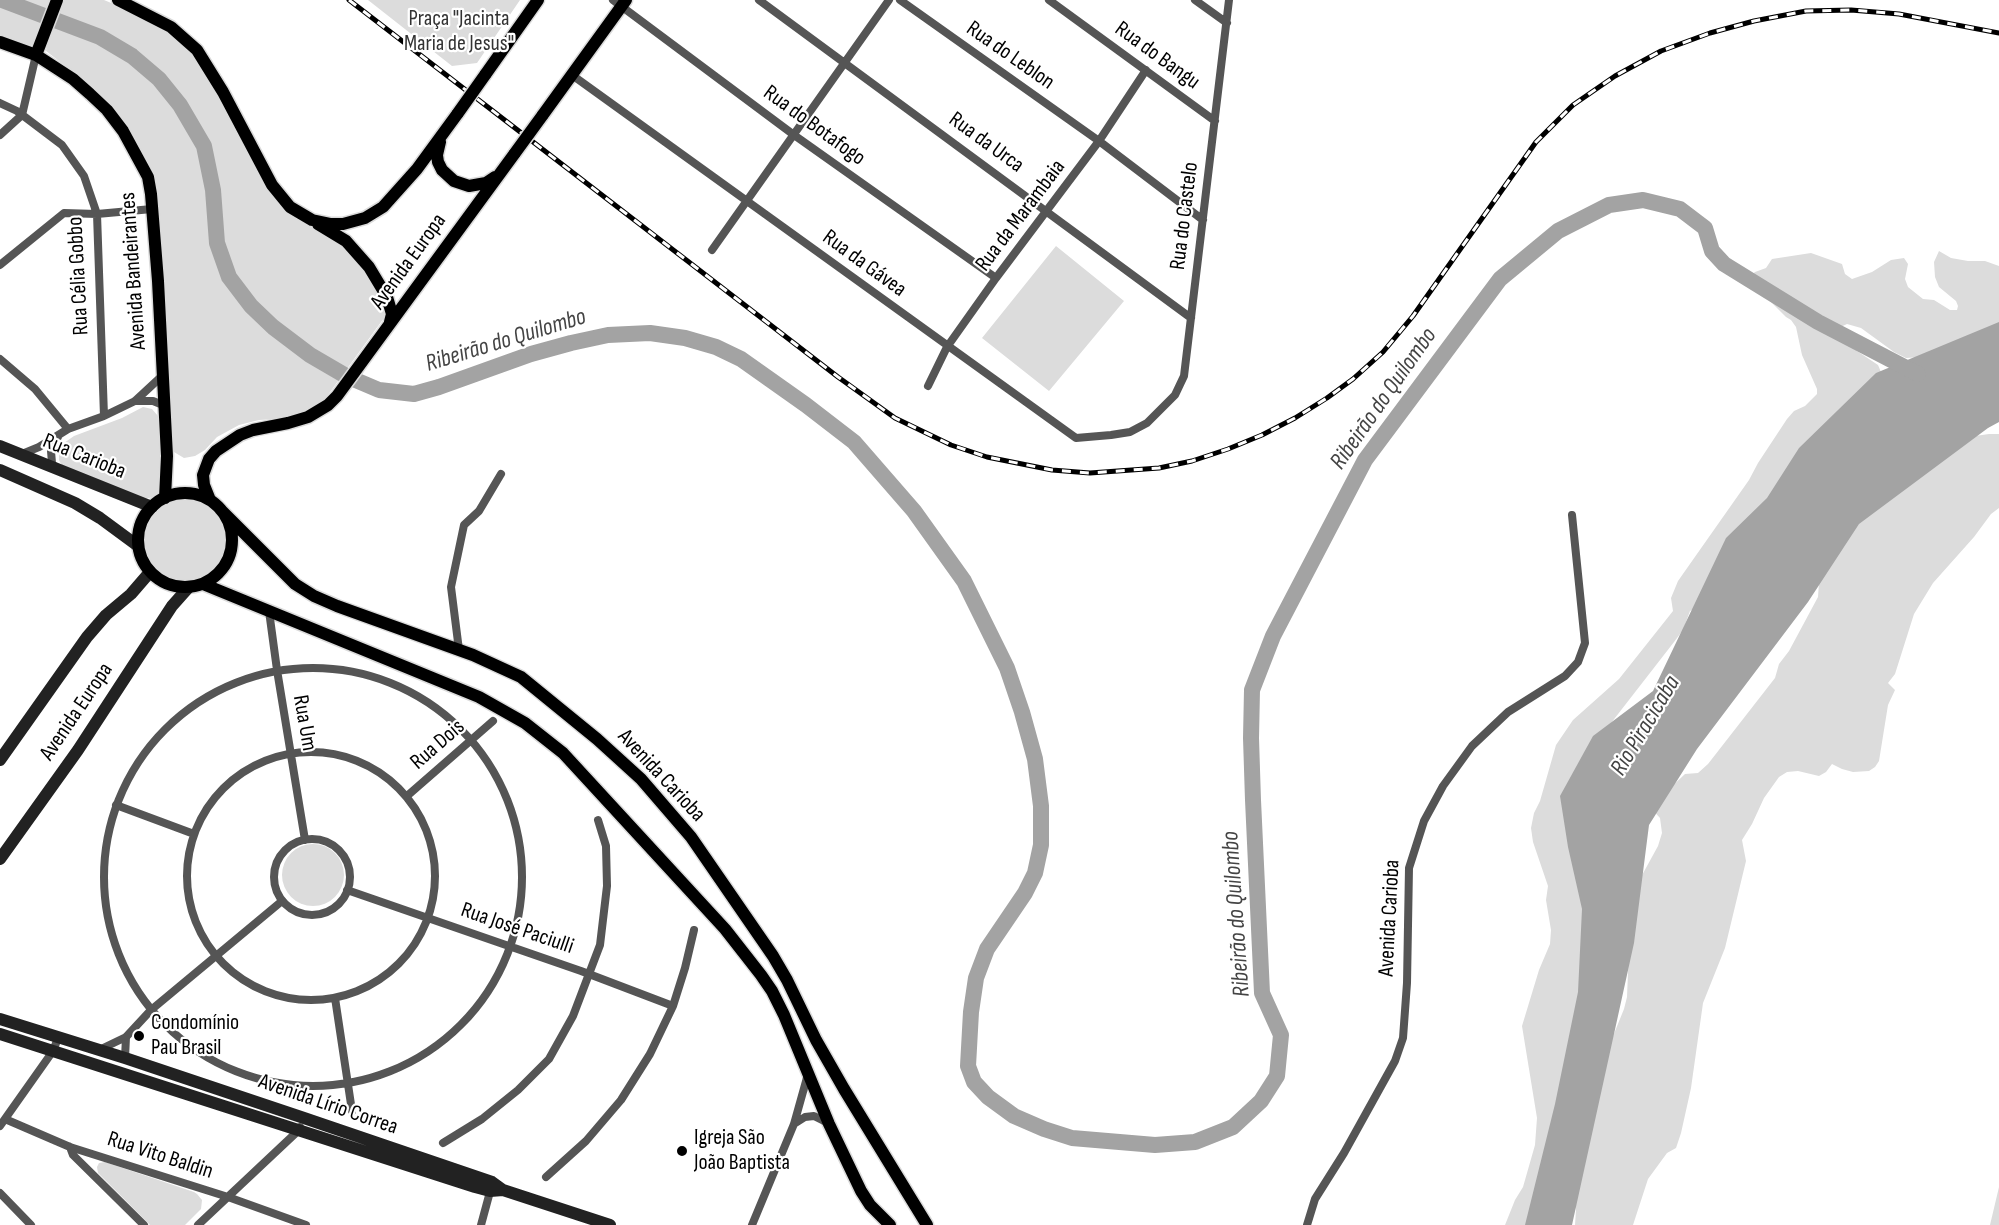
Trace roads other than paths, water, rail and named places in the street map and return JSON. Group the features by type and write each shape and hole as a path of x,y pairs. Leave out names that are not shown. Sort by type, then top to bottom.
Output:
{"main road":[{"path":"118,0 171,27 197,50 228,101 272,185 290,207 346,241 362,258 391,306 390,322"},
{"path":"312,220 343,224 365,218 383,207 404,186 538,0"},
{"path":"36,55 57,1"},
{"name":"Avenida Europa","path":"210,500 203,475 216,451 233,439 253,430 298,420 318,412 328,405 345,386 572,75 620,2"},
{"name":"Avenida Bandeirantes","path":"0,42 36,55 67,75 90,94 107,110 123,131 148,177 152,209 167,456 165,498"},
{"path":"447,127 437,155 442,170 448,176 461,185 469,186 486,183 499,174"},
{"name":"Rua Carioba","path":"0,446 152,507"},
{"name":"Rua Carioba","path":"0,470 75,503 138,546"},
{"path":"176,494 199,495 210,500 220,508 228,521 232,536 231,551 225,565 216,576 203,584 188,588 161,581 150,572 142,560 138,546 139,532 144,519 152,507 176,494"},
{"name":"Avenida Carioba","path":"220,508 295,584 314,596 337,606 459,650 520,677 597,739 640,778 691,837 777,964 844,1089 927,1225"},
{"name":"Avenida Europa","path":"0,760 87,637 150,572"},
{"path":"203,584 479,697 525,723 551,742 575,765 744,952 772,991 829,1124 861,1191 870,1205 890,1225"},
{"name":"Avenida Europa","path":"0,859 78,750 172,606 188,588"},
{"name":"Avenida Lírio Correa","path":"0,1019 304,1118 495,1188"},
{"name":"Avenida Lírio Correa","path":"0,1034 299,1131 495,1188 610,1225"}],"street":[{"name":"Rua da Urca","path":"759,0 1191,318"},
{"path":"712,250 889,0"},
{"name":"Rua do Leblon","path":"900,0 1099,141 1203,220"},
{"name":"Rua do Bangu","path":"1049,0 1215,121"},
{"path":"1196,0 1227,23"},
{"name":"Rua do Castelo","path":"1147,423 1175,395 1184,376 1230,0"},
{"name":"Rua do Botafogo","path":"620,2 794,135 996,278"},
{"path":"0,135 22,115 36,55"},
{"name":"Rua da Marambaia","path":"928,386 947,347 1099,141 1146,70"},
{"name":"Rua da Gávea","path":"572,75 1076,438 1130,432 1147,423"},
{"name":"Rua Célia Gobbo","path":"0,104 22,115 62,145 84,176 97,214 104,416"},
{"path":"0,265 64,213 97,214 152,209"},
{"path":"0,358 35,389 68,429"},
{"path":"21,455 27,454 68,429 104,416 135,401 162,376"},
{"path":"135,401 153,401 163,405"},
{"path":"55,468 51,451 58,436"},
{"path":"459,650 451,587 464,525 479,511 501,474"},
{"name":"Avenida Carioba","path":"1307,1225 1315,1199 1395,1061 1403,1038 1407,983 1409,868 1424,821 1443,786 1472,746 1508,712 1565,676 1578,662 1585,643 1572,515"},
{"name":"Rua Um","path":"269,611 305,840"},
{"path":"320,667 363,673 404,688 441,710 472,740 493,770 509,803 519,839 522,875 519,912 509,947 494,980 478,1003 447,1037 416,1058 383,1074 347,1083 302,1085 274,1083 239,1073 199,1052 176,1036 151,1010 130,981 115,948 106,913 103,877 106,840 116,805 135,766 162,731 196,703 234,683 277,670 320,667"},
{"name":"Rua Dois","path":"407,796 493,721"},
{"path":"312,751 334,753 374,768 407,796 421,818 431,842 435,867 434,892 428,917 414,946 392,970 365,988 335,998 313,1001 291,999 270,994 241,979 216,957 201,936 190,903 187,886 188,860 194,834 206,810 222,790 242,773 265,760 290,753 312,751"},
{"path":"116,805 194,834"},
{"path":"443,1143 482,1119 518,1090 549,1059 573,1016 600,945 608,886 606,846 598,820"},
{"path":"316,839 327,842 337,848 349,868 350,879 347,890 342,900 334,908 312,915 301,913 282,901 274,880 275,869 285,850 294,843 316,839"},
{"name":"Rua José Paciulli","path":"347,890 587,975 602,978 673,1006"},
{"path":"99,1050 126,1037 151,1010 282,901"},
{"path":"546,1177 586,1141 621,1100 650,1054 673,1006 694,930"},
{"path":"335,998 352,1111"},
{"path":"125,1058 126,1037"},
{"path":"2,1122 53,1051 58,1038"},
{"path":"752,1225 794,1124 808,1074"},
{"path":"794,1124 813,1116 829,1124"},
{"path":"198,1225 299,1131 304,1118"},
{"name":"Rua Vito Baldin","path":"2,1122 70,1147 228,1197 303,1225"},
{"path":"70,1147 73,1155 144,1225"},
{"path":"481,1225 495,1188"},
{"path":"0,1193 31,1225"}],"water":[{"name":"Rio Piracicaba","path":"1999,322 1999,422 1859,524 1808,602 1697,749 1649,825 1634,943 1572,1225 1525,1225 1555,1104 1578,992 1582,909 1568,847 1560,796 1593,736 1653,691 1726,538 1767,498 1799,448 1876,373"}],"waterway":[{"name":"Ribeirão do Quilombo","path":"2,0 100,37 132,56 159,79 180,105 204,146 213,190 217,243 229,277 251,306 273,327 310,355 346,376 379,390 414,394 531,354 571,343 608,335 650,333 685,338 716,347 741,359 854,442 914,511 964,581 1007,668 1022,712 1035,759 1041,806 1041,845 1035,873 1025,893 987,949 976,978 971,1012 968,1066 974,1082 988,1097 1014,1116 1072,1138 1155,1145 1195,1142 1233,1127 1261,1101 1277,1076 1281,1035 1262,993 1253,800 1252,690 1273,636 1365,460 1500,279 1558,231 1609,205 1643,200 1680,209 1705,228 1712,251 1724,264 1818,322 1918,374"}],"railway":[{"path":"349,0 838,377 895,418 951,445 987,457 1052,470 1090,473 1159,468 1192,461 1228,449 1295,418 1353,379 1383,352 1413,316 1536,142 1573,105 1615,76 1661,51 1710,33 1754,21 1806,11 1851,10 1899,14 1999,33"}],"place":[{"name":"Condomínio Pau Brasil","path":"139,1036"},
{"name":"Igreja São João Baptista","path":"682,1151"}],"park label":[{"name":"Praça \"Jacinta Maria de Jesus\"","path":"459,32"}]}
